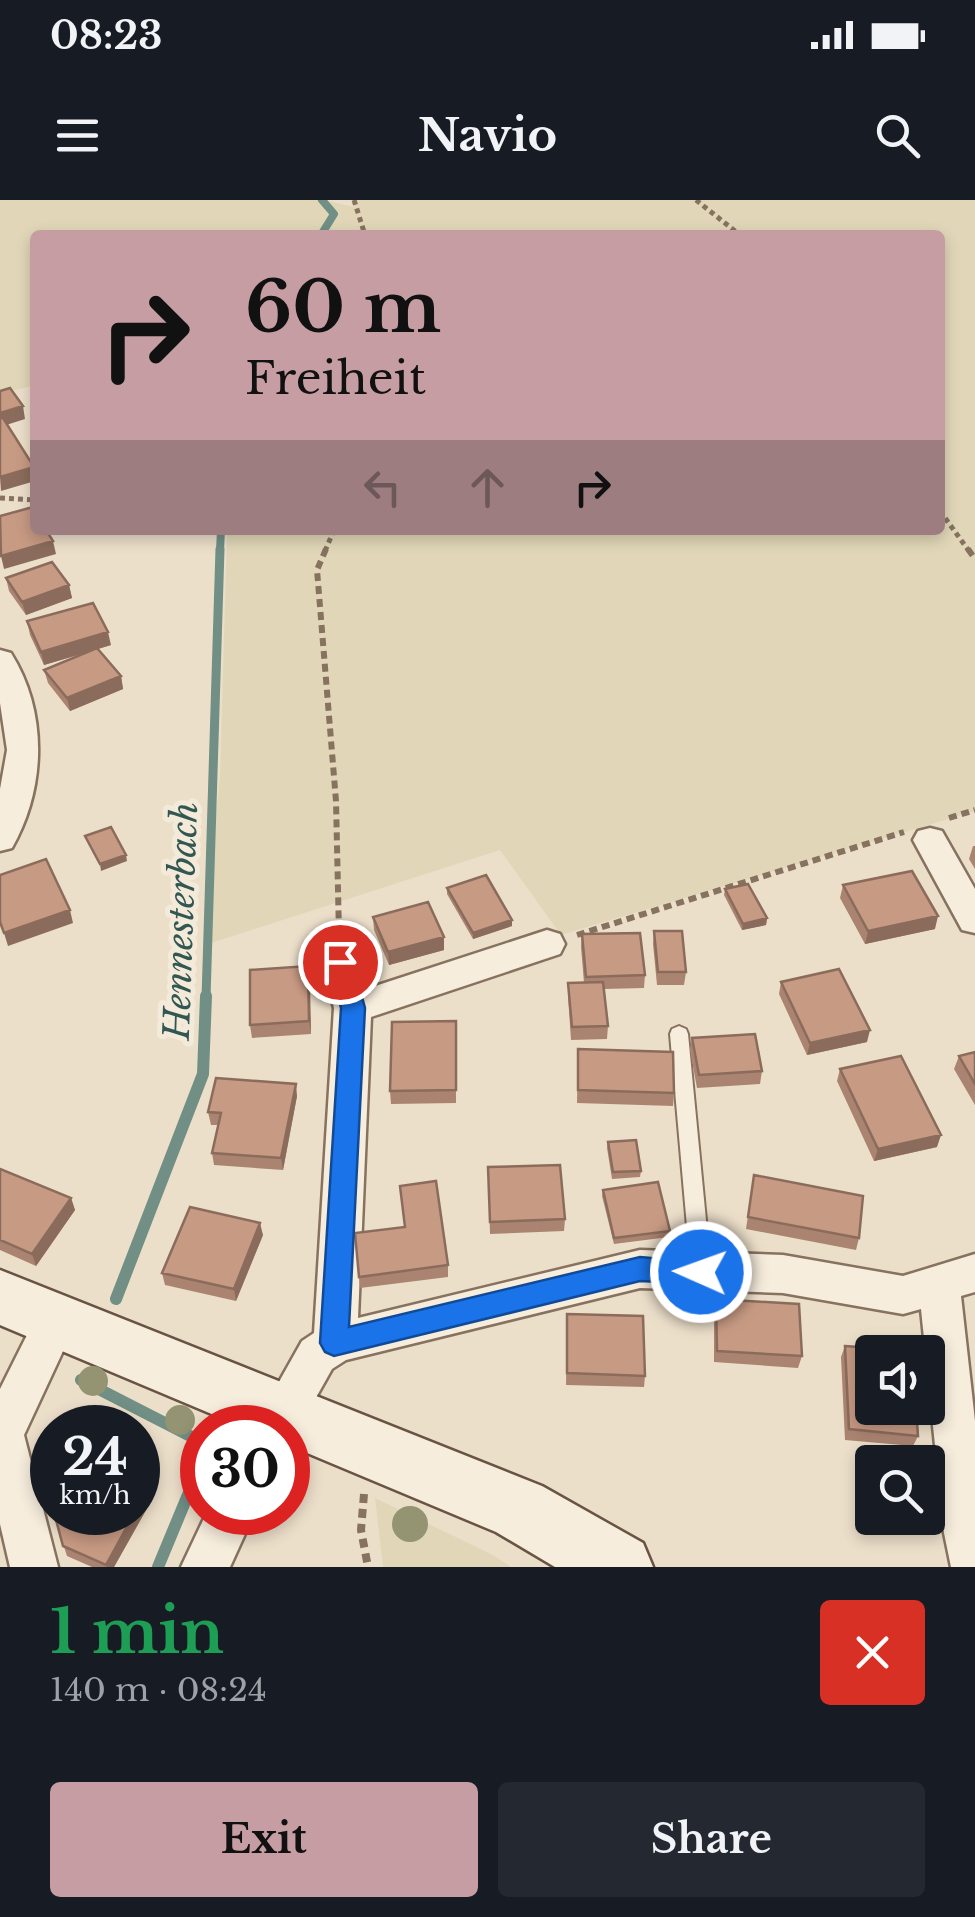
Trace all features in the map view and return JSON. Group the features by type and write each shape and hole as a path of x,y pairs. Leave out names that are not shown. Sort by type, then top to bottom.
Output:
{"main road":[{"path":"0,1297 244,1405"},
{"path":"310,1432 519,1509 619,1567"}],"street":[{"path":"0,660 22,713 26,759 0,839"},
{"path":"928,830 975,920"},
{"path":"353,1008 547,944"},
{"path":"334,1343 353,1008 340,962"},
{"path":"287,1405 317,1355 334,1343 640,1269 783,1274 903,1296 957,1280 949,1348 962,1518 975,1567"},
{"path":"34,1567 0,1434 56,1322"},
{"path":"205,1567 221,1535"}],"lane":[{"path":"679,1034 701,1272"}],"path":[{"path":"354,200 363,230"},
{"path":"696,200 734,230"},
{"path":"0,498 30,500"},
{"path":"945,518 975,559"},
{"path":"332,535 317,570 336,802 340,962"},
{"path":"547,944 928,830 975,810"},
{"path":"366,1476 361,1530 368,1567"}],"shaded area":[{"path":"0,200 325,200 354,207 353,200 975,200 975,811 561,935 500,850 211,943 211,865 220,776 227,535 945,535 945,230 30,230 30,386 0,394"},
{"path":"375,1498 493,1555 511,1567 383,1567"}],"building":[{"path":"10,388 23,406 0,413 0,391"},
{"path":"3,418 30,461 30,468 0,477"},
{"path":"30,508 30,535 49,535 53,541 1,556 0,516"},
{"path":"52,562 69,585 22,602 6,578"},
{"path":"93,603 108,632 41,652 27,621"},
{"path":"97,648 121,676 67,698 44,670"},
{"path":"111,827 126,855 100,864 85,836"},
{"path":"46,859 70,910 4,933 0,922 0,875"},
{"path":"912,871 938,916 868,931 843,885"},
{"path":"486,875 512,920 473,933 447,888"},
{"path":"748,884 767,918 743,924 725,889"},
{"path":"428,902 444,937 388,952 373,917"},
{"path":"654,931 682,931 686,972 658,972"},
{"path":"640,933 645,975 586,977 582,934"},
{"path":"308,966 309,1021 250,1025 250,970"},
{"path":"839,969 870,1030 810,1043 781,982"},
{"path":"603,982 608,1026 572,1027 568,983"},
{"path":"456,1021 456,1090 390,1091 392,1022"},
{"path":"755,1034 762,1071 699,1075 692,1038"},
{"path":"578,1049 673,1052 674,1093 578,1090"},
{"path":"975,1052 975,1084 959,1056"},
{"path":"901,1056 941,1135 878,1149 840,1069"},
{"path":"216,1078 296,1084 281,1158 212,1153 221,1113 208,1112"},
{"path":"636,1140 641,1171 613,1172 608,1142"},
{"path":"560,1165 565,1219 490,1222 488,1167"},
{"path":"0,1169 71,1198 32,1254 0,1240"},
{"path":"754,1175 863,1196 859,1238 748,1217"},
{"path":"436,1181 448,1265 359,1277 355,1233 405,1227 400,1186"},
{"path":"658,1182 670,1231 614,1238 603,1190"},
{"path":"190,1207 260,1223 234,1289 162,1273"},
{"path":"716,1299 799,1304 802,1356 717,1351"},
{"path":"567,1314 643,1316 645,1376 567,1373"},
{"path":"845,1346 855,1347 855,1425 917,1425 918,1436 849,1429"},
{"path":"60,1535 122,1535 106,1565 63,1546"}],"waterway":[{"name":"Hennesterbach","path":"322,200 334,214 324,230"},
{"name":"Hennesterbach","path":"220,551 221,535"},
{"name":"Hennesterbach","path":"206,998 220,549"},
{"name":"Hennesterbach","path":"116,1299 203,1074 206,996"},
{"name":"Hennesterbach","path":"81,1380 180,1431"},
{"name":"Hennesterbach","path":"158,1567 180,1514"}],"route":[{"path":"340,962 353,1008 334,1343 640,1269 701,1272"}]}
